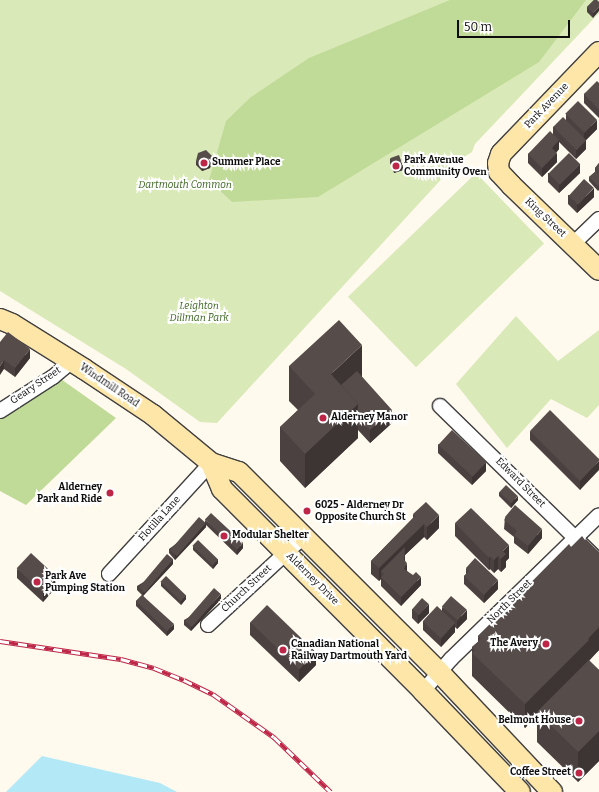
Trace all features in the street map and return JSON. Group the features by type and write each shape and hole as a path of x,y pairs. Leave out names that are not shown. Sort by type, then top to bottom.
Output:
{"main road":[{"name":"Park Avenue","path":"498,163 501,154 599,52"},
{"name":"King Street","path":"498,163 499,172 511,185 599,270"},
{"name":"Windmill Road","path":"0,318 72,361 153,415 211,463"},
{"path":"211,463 239,472 439,672 552,792"},
{"name":"Alderney Drive","path":"211,463 222,490 423,691 520,792"}],"street":[{"path":"573,244 599,219"},
{"name":"Geary Street","path":"0,411 52,377 72,361"},
{"name":"Edward Street","path":"440,406 599,561"},
{"name":"Flotilla Lane","path":"109,574 211,463"},
{"name":"North Street","path":"423,691 439,672 599,515"},
{"name":"Church Street","path":"208,625 304,536"}],"green space":[{"name":"Dartmouth Common","path":"0,0 599,0 599,13 475,144 472,152 459,160 217,423 200,422 126,369 0,291"},
{"path":"450,0 586,0 539,62 318,197 232,202 209,180 226,121 251,97 309,58"},
{"path":"476,173 544,243 416,367 348,297"},
{"path":"516,316 558,361 599,330 599,405 587,418 551,399 507,448 456,384"},
{"path":"58,377 116,418 26,505 0,491 0,416"}],"water":[{"path":"42,756 160,783 177,792 6,792"}],"building":[{"path":"594,0 599,2 599,7 593,13 587,7"},
{"path":"597,81 599,83 599,110 584,94"},
{"path":"578,101 597,120 584,133 565,114"},
{"path":"563,117 586,140 576,150 553,127"},
{"path":"550,131 559,140 552,148 557,153 542,168 528,154"},
{"name":"Summer Place","path":"206,150 212,156 210,164 202,166 196,161 198,153"},
{"path":"569,153 580,164 560,185 548,174"},
{"path":"399,155 403,166 395,169 391,158"},
{"path":"599,163 599,172 595,168"},
{"path":"596,171 599,174 599,186 589,177"},
{"path":"584,179 594,188 578,205 569,196"},
{"path":"339,320 362,345 331,374 358,404 305,454 280,427 315,394 289,366"},
{"path":"8,332 30,349 15,368 4,360 0,366 0,342"},
{"path":"357,371 392,410 370,430 358,418 358,404 341,385"},
{"path":"550,410 599,459 599,461 580,481 530,431"},
{"path":"452,430 486,462 473,477 438,445"},
{"path":"506,485 518,496 511,503 499,492"},
{"path":"426,502 439,515 427,527 424,524 379,568 371,561 415,516 413,514"},
{"path":"515,505 542,529 528,546 514,535 517,531 504,520"},
{"path":"471,508 509,545 503,551 506,554 501,559 498,556 494,560 490,556 489,558 455,523"},
{"path":"211,513 243,543 237,550 205,520"},
{"name":"Modular Shelter","path":"199,517 206,523 177,556 170,550"},
{"name":"The Avery","path":"582,536 599,552 599,627 588,639 589,640 525,704 472,653 475,650 472,647 481,639 478,636 569,544 571,547"},
{"path":"198,540 218,559 213,565 192,546"},
{"path":"405,547 404,560 407,563 404,569 413,575 416,572 421,577 401,597 381,577 384,574 381,571"},
{"path":"31,553 57,577 42,592 17,568"},
{"path":"167,554 173,559 145,593 139,588"},
{"path":"475,558 498,580 484,595 464,576 469,571 466,568"},
{"path":"166,576 186,595 181,601 160,582"},
{"path":"214,588 221,594 192,627 185,621"},
{"path":"142,595 174,624 167,631 136,601"},
{"path":"451,596 467,610 458,620 442,607"},
{"path":"422,598 429,604 419,615 412,609"},
{"path":"267,605 316,652 299,670 250,622"},
{"path":"437,606 455,623 441,638 423,621"},
{"path":"589,660 599,670 599,731 578,752 537,712"}],"railway":[{"path":"0,641 121,659 154,668 184,680 213,694 274,737 331,792"}],"place":[{"name":"Summer Place","path":"204,163"},
{"name":"Park Avenue Community Oven","path":"396,166"},
{"name":"Alderney Manor","path":"323,418"},
{"name":"Alderney Park and Ride","path":"110,493"},
{"name":"6025 - Alderney Dr Opposite Church St","path":"307,511"},
{"name":"Modular Shelter","path":"224,536"},
{"name":"Park Ave Pumping Station","path":"37,582"},
{"name":"The Avery","path":"546,644"},
{"name":"Canadian National Railway Dartmouth Yard","path":"283,650"},
{"name":"Belmont House","path":"579,721"},
{"name":"Coffee Street","path":"579,773"}],"park label":[{"name":"Leighton Dillman Park","path":"199,312"}]}
